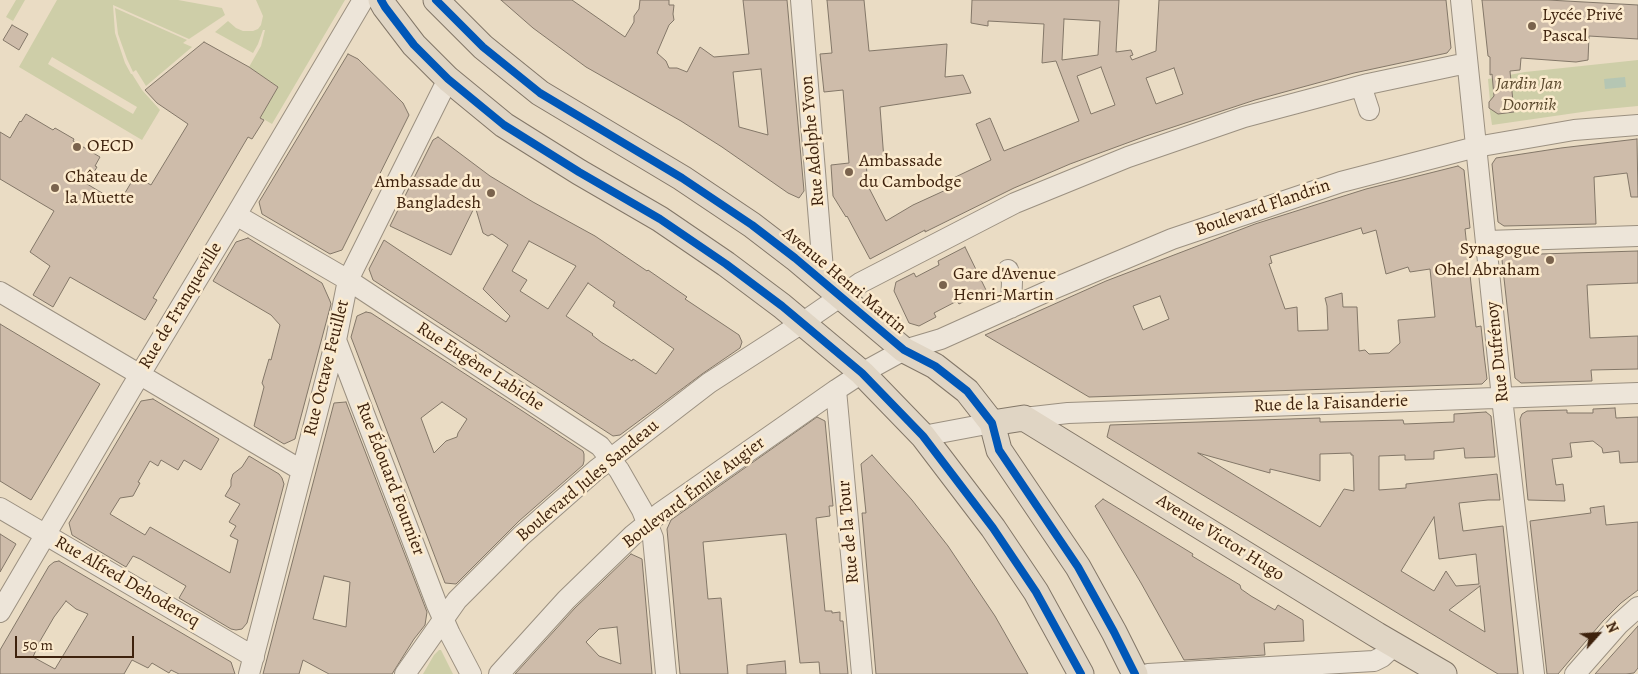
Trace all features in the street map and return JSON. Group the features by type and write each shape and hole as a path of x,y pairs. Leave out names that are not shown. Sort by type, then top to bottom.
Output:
{"main road":[{"path":"382,0 385,7 414,45 448,79 504,125 579,172 660,219 726,264 862,372 923,436 1004,544 1036,592 1080,674"},
{"name":"Avenue Henri Martin","path":"436,0 483,48 540,93 690,183 752,225 833,289 904,350 934,366 967,391 992,423 999,450 1078,567 1114,632 1134,674"},
{"path":"992,423 1024,418"},
{"name":"Avenue Victor Hugo","path":"1024,418 1377,635 1444,674"}],"street":[{"name":"Rue de Franqueville","path":"0,612 364,0"},
{"name":"Rue Adolphe Yvon","path":"801,0 833,289"},
{"name":"Rue Dufrénoy","path":"1460,0 1487,241 1502,398 1534,674"},
{"path":"833,289 860,283 1015,203 1128,157 1244,117 1361,86 1467,63"},
{"name":"Rue Octave Feuillet","path":"251,665 336,340 348,280 448,79"},
{"path":"1361,86 1369,110"},
{"name":"Boulevard Flandrin","path":"862,372 904,350 941,339 1048,291 1182,236 1341,182 1476,147 1574,130 1638,125"},
{"name":"Rue Eugène Labiche","path":"236,215 348,280 600,446 619,470 642,510 653,538 666,674"},
{"path":"1487,241 1638,236"},
{"path":"1008,270 1012,280 1011,308"},
{"name":"Boulevard Jules Sandeau","path":"405,674 457,600 521,536 610,458 709,384 802,323 833,289"},
{"path":"0,292 301,470"},
{"name":"Rue Édouard Fournier","path":"336,340 444,619 471,674"},
{"name":"Boulevard Émile Augier","path":"499,674 566,600 648,523 862,372"},
{"name":"Rue de la Tour","path":"836,390 862,674"},
{"name":"Rue de la Faisanderie","path":"1024,418 1061,413 1638,393"},
{"path":"923,436 992,423"},
{"name":"Rue Alfred Dehodencq","path":"0,508 46,535 251,665"},
{"path":"1575,674 1618,624 1638,607"},
{"path":"1148,674 1374,661 1382,657 1395,644"}],"green space":[{"path":"16,0 25,0 13,21 6,17"},
{"path":"57,0 178,0 222,8 225,15 189,39 113,5 115,33 125,63 142,90 160,110 142,140 19,67","holes":["52,57 137,107 133,114 48,64"]},
{"path":"256,0 345,0 272,124 260,117 278,87 249,67 261,46 265,30 263,30 253,53 215,32 228,21 243,31 258,29 263,16"},
{"path":"115,8 187,40 183,43 192,47 146,86 136,70 133,72 127,59 118,34"},
{"name":"Jardin Jan Doornik","path":"1638,60 1638,106 1492,125 1488,79 1525,72"},
{"path":"441,650 453,674 423,674 434,655"}],"shaded area":[{"path":"1625,77 1626,87 1605,89 1604,79"}],"building":[{"path":"501,0 572,0 625,37 634,22 634,16 639,9 640,0 669,0 669,5 674,5 674,20 669,25 657,53 666,61 669,68 677,68 687,72 700,47 714,57 749,54 743,0 787,0 804,191 799,198 788,193 681,121 586,67 533,28","holes":["761,69 768,135 739,127 733,72"]},
{"path":"827,0 864,0 869,51 947,44 945,77 963,75 971,93 880,107 884,160 866,162 868,186 886,221 913,205 948,189 945,182 991,160 976,124 990,118 1004,151 1079,121 1056,61 1042,63 1044,24 988,21 988,26 971,23 972,0 1119,0 1116,52 1131,50 1133,55 1130,56 1132,60 1156,51 1159,0 1446,0 1451,48 1447,53 1354,73 1255,100 1146,136 1070,164 1014,188 925,232 925,230 870,259 847,216 833,196 831,165 849,163 843,90 824,92 820,54 832,53","holes":["1064,19 1100,21 1098,55 1062,60","1101,67 1115,105 1091,114 1077,76","1174,68 1183,94 1156,104 1146,78"]},
{"path":"1482,0 1548,0 1638,5 1638,39 1589,36 1588,60 1576,62 1521,58 1520,70 1510,71 1514,112 1498,114 1489,108 1489,102 1494,96"},
{"path":"12,25 28,34 19,50 3,40"},
{"path":"204,42 249,67 278,87 260,118 264,120 252,139 248,137 153,298 157,300 145,320 70,277 53,307 33,295 50,266 30,252 54,211 0,179 0,132 10,138 26,114 53,130 55,128 74,139 73,141 100,157 95,166 97,167 87,184 119,203 135,176 151,185 188,124 157,103 145,90"},
{"path":"348,54 358,59 403,103 409,115 342,250 330,254 262,214 259,202"},
{"path":"438,137 490,176 595,236 648,270 687,297 685,299 739,335 742,342 740,348 620,435 613,436 373,280 369,269 384,240 506,322 510,316 483,289 508,245 492,234 488,236 483,233 475,206 451,255 390,226 433,140","holes":["529,241 576,266 548,309 520,291 527,280 512,271","588,283 615,302 613,306 674,349 656,374 601,342 593,334 566,316"]},
{"path":"1637,139 1638,197 1631,197 1627,173 1594,177 1596,224 1504,226 1498,222 1492,164 1496,158"},
{"path":"1458,166 1464,170 1470,228 1465,229 1472,293 1476,327 1481,326 1487,379 1482,384 1089,397 985,335 1106,281 1255,224 1366,189","holes":["1361,228 1363,234 1376,230 1386,274 1408,267 1410,272 1430,269 1435,317 1398,320 1400,343 1389,353 1369,354 1365,350 1359,351 1357,307 1343,307 1342,293 1325,298 1328,330 1298,331 1297,307 1285,309 1269,264 1272,263 1270,256","1160,296 1169,319 1143,330 1133,306"]},
{"path":"248,238 322,283 331,304 295,439 284,444 254,426 264,387 262,383 269,359 271,360 280,325 271,315 213,281 236,242"},
{"name":"Gare d'Avenue Henri-Martin","path":"965,247 986,290 959,304 957,301 934,313 936,317 919,326 909,323 894,291 896,282 914,273 916,277 939,265 938,261"},
{"path":"1638,251 1638,283 1587,285 1590,338 1638,336 1638,369 1591,370 1592,381 1521,383 1515,378 1502,260 1507,255"},
{"path":"366,312 371,313 583,451 583,465 519,521 456,584 445,583 351,337 357,316","holes":["442,402 467,419 457,437 446,441 434,453 421,418"]},
{"path":"0,324 100,384 31,500 0,481"},
{"path":"153,399 219,439 201,470 184,460 178,470 161,460 158,466 150,461 138,482 140,483 133,496 120,498 110,514 145,535 150,527 230,573 238,540 230,536 236,526 229,522 240,504 225,496 231,486 233,474 242,467 249,456 279,474 282,478 284,484 247,623 242,629 231,629 179,598 186,586 140,559 133,556 126,567 72,535 69,523 141,401"},
{"path":"346,402 427,612 425,625 392,674 329,674 303,660 299,674 263,674 334,403","holes":["324,576 350,582 346,627 313,619"]},
{"path":"1615,408 1616,418 1638,417 1638,462 1620,463 1619,451 1603,453 1602,448 1593,441 1570,443 1572,457 1552,459 1556,485 1563,484 1565,501 1528,500 1520,419 1522,414 1527,411 1567,410 1567,413 1593,413 1593,409"},
{"path":"1486,412 1491,416 1495,457 1465,458 1464,448 1434,451 1434,459 1405,460 1405,455 1379,456 1379,490 1406,488 1406,484 1497,474 1500,500 1459,503 1463,531 1503,526 1518,674 1498,674 1107,437 1110,425 1320,418 1320,422 1403,420 1404,424 1454,422 1454,414","holes":["1198,453 1270,473 1270,469 1320,481 1320,454 1351,453 1353,455 1354,491 1344,489 1320,527","1434,517 1439,559 1476,554 1479,584 1456,586 1446,571 1434,591 1401,571","1480,586 1485,632 1449,610"]},
{"path":"817,417 825,421 833,506 829,506 830,516 816,518 825,611 832,611 832,613 840,612 840,621 843,621 848,674 820,674 819,662 800,663 786,534 703,542 708,599 721,598 728,674 680,674 667,529 671,520"},
{"path":"872,455 912,500 948,546 995,616 1028,674 876,674 862,513 866,513 861,464"},
{"path":"1103,499 1193,554 1192,556 1240,585 1241,589 1251,596 1275,610 1278,605 1303,620 1304,641 1264,643 1265,655 1184,660 1095,506"},
{"path":"1604,506 1606,525 1638,522 1638,590 1621,603 1603,621 1558,674 1547,674 1530,521 1591,513 1590,508"},
{"path":"0,534 16,544 0,572"},
{"path":"631,554 642,559 652,674 515,674 575,608","holes":["617,627 621,664 599,656 586,642 599,629"]},
{"path":"59,561 231,662 235,674 179,674 171,670 169,673 152,663 148,668 132,660 124,674 0,674 0,650 49,566","holes":["66,601 76,609 88,614 55,669 33,657 54,617"]},
{"path":"1638,626 1638,668 1634,673 1595,674"},
{"path":"785,661 786,674 747,674 747,665"}],"cycle path":[{"path":"381,0 414,45 448,79 504,125 579,172 660,219 726,264 782,306 862,373 923,436 993,528 1036,592 1081,674"},
{"path":"436,0 483,47 540,93 682,178 752,225 795,258 904,350 935,366 967,391 992,423 999,450 1078,567 1135,674"}],"place":[{"name":"Lycée Privé Pascal","path":"1532,26"},
{"name":"OECD","path":"77,147"},
{"name":"Ambassade du Cambodge","path":"849,172"},
{"name":"Château de la Muette","path":"55,188"},
{"name":"Ambassade du Bangladesh","path":"491,193"},
{"name":"Synagogue Ohel Abraham","path":"1550,260"},
{"name":"Gare d'Avenue Henri-Martin","path":"943,285"}]}
